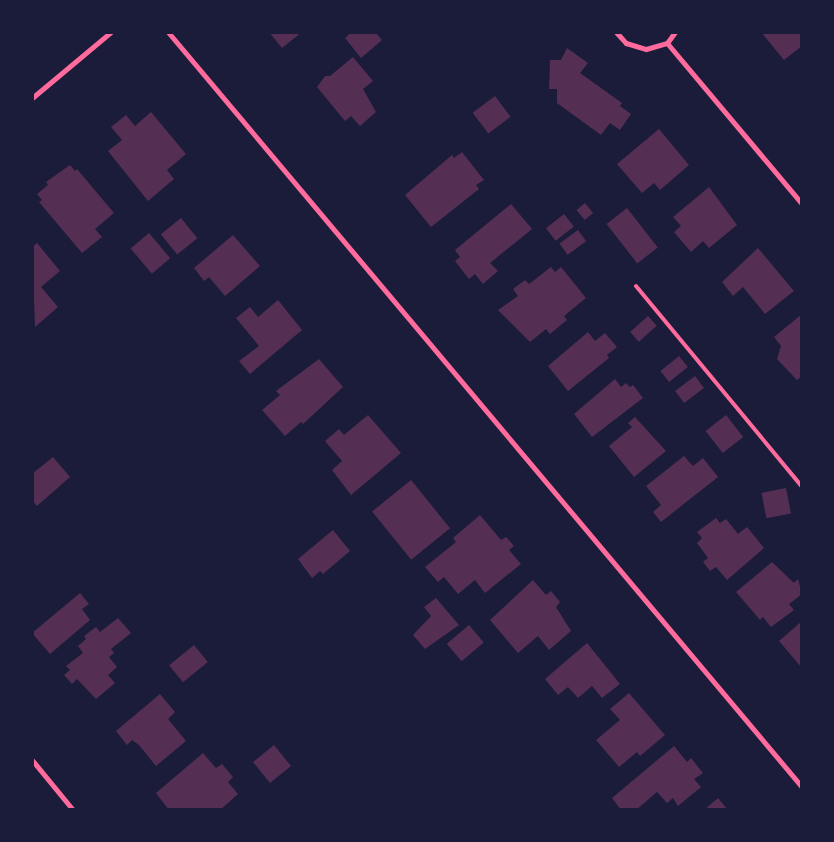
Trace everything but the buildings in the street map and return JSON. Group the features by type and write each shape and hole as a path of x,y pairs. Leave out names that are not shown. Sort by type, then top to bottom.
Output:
{"street":[{"path":"32,98 111,32"},
{"path":"168,32 802,787"},
{"path":"616,32 636,48 657,48 667,42 675,32"},
{"path":"667,42 802,204"},
{"path":"32,760 73,810"}],"lane":[{"path":"636,286 802,487"}]}
